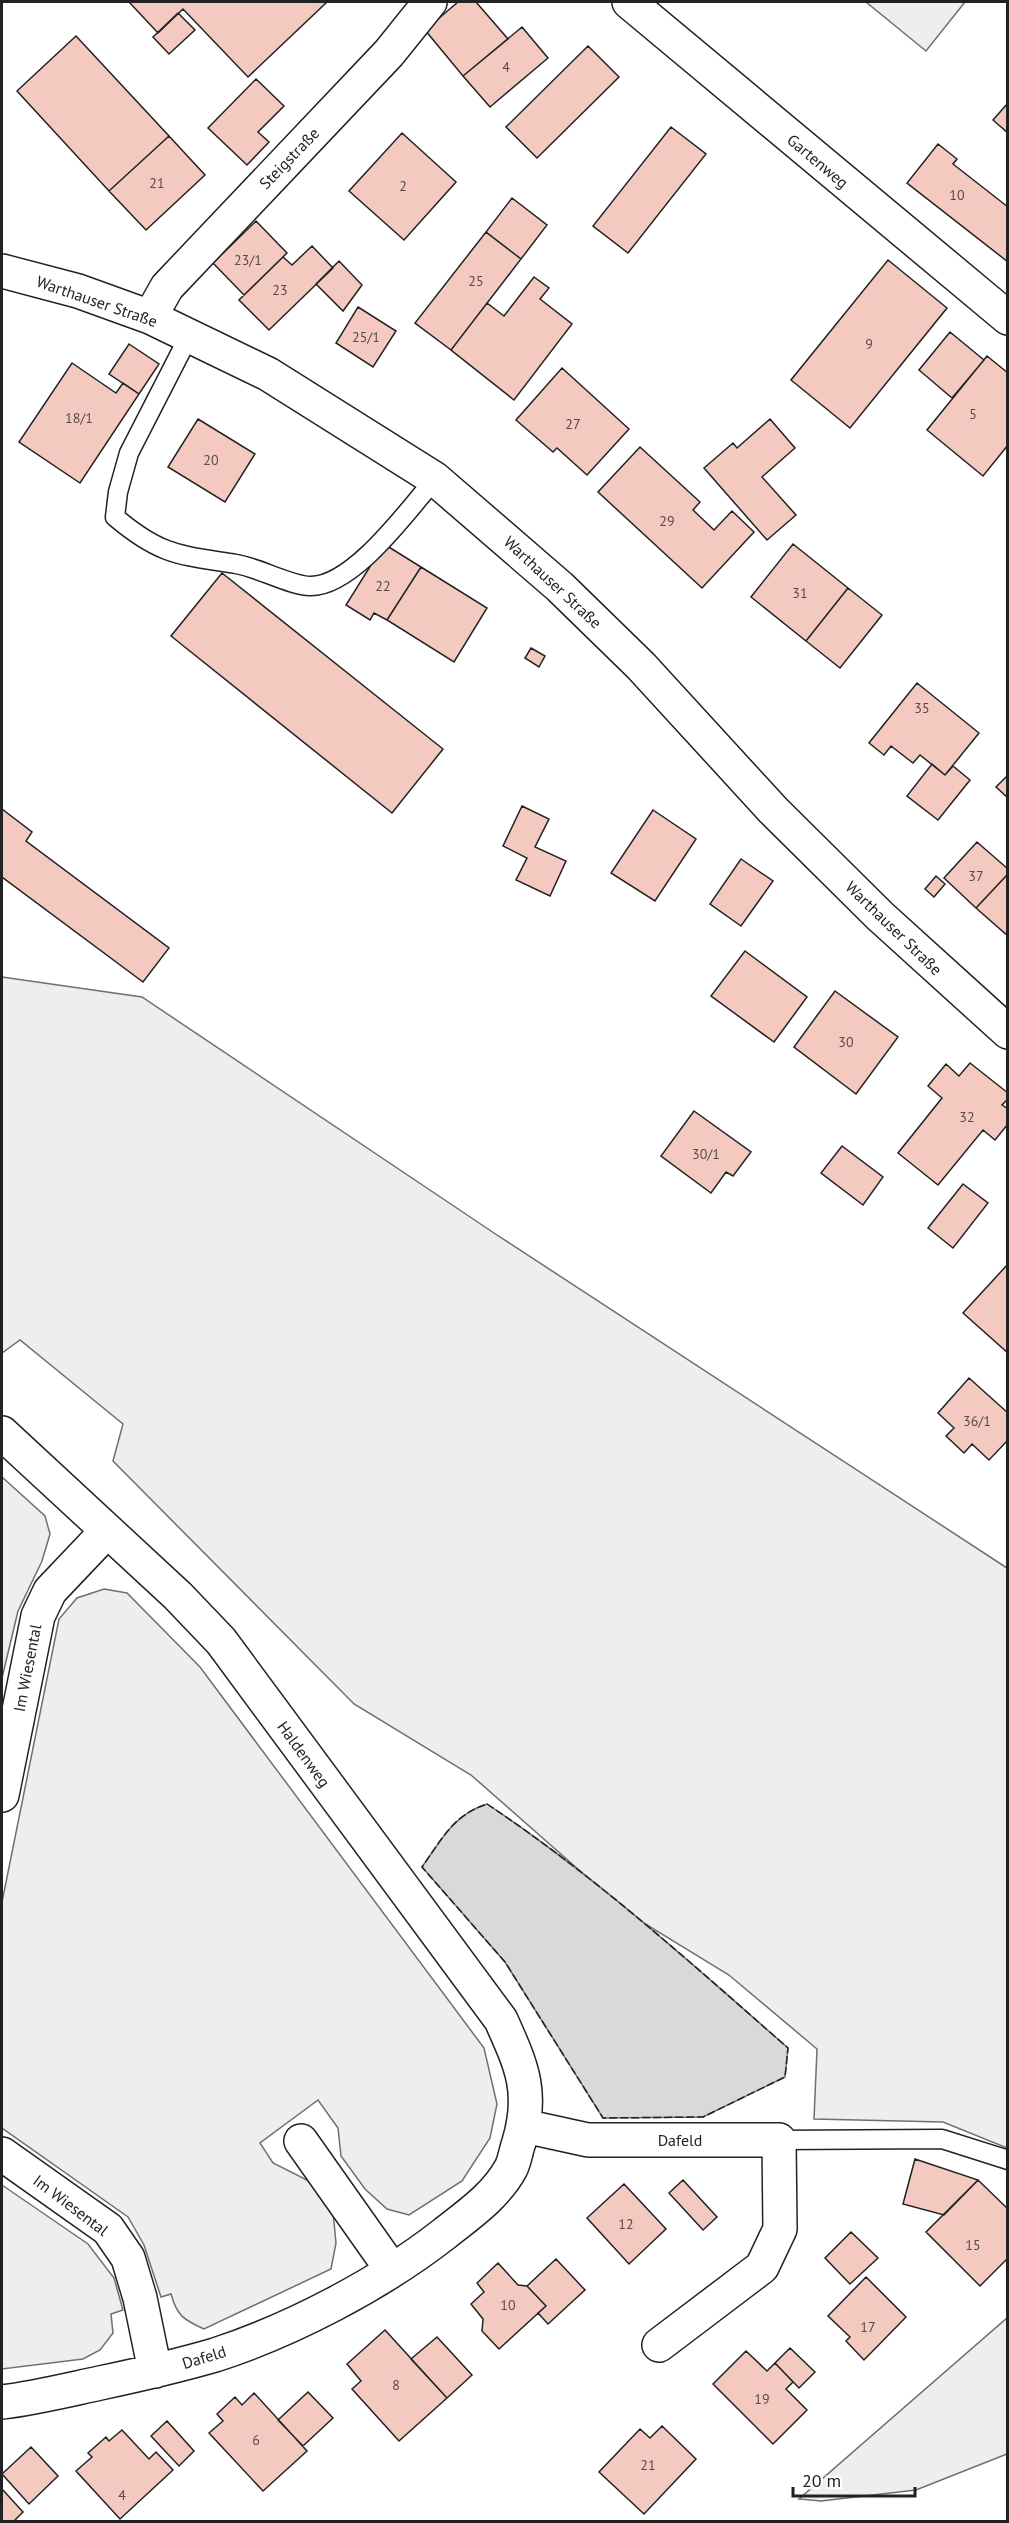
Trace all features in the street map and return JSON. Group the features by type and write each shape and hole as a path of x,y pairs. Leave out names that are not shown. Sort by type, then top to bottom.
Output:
{"street":[{"name":"Steigstraße","path":"150,317 167,287 389,53 430,2"},
{"name":"Gartenweg","path":"629,2 1008,318"},
{"name":"Warthauser Straße","path":"2,271 78,291 150,317 268,374 435,479 560,587 641,666 781,818 880,916 1008,1032"},
{"name":"Haldenweg","path":"2,1433 177,1596 221,1641 501,2020 520,2062 527,2091 524,2126"},
{"name":"Im Wiesental","path":"2,1795 5,1757 38,1616 50,1591 107,1531"},
{"name":"Dafeld","path":"2,2402 154,2371 215,2354 264,2337 342,2299 417,2255 485,2202 511,2167 524,2126 588,2140 779,2140"},
{"path":"659,2345 762,2268 780,2229 779,2140"},
{"path":"301,2141 392,2270"},
{"name":"Im Wiesental","path":"2,2154 108,2229 128,2258 140,2298 154,2371"}],"lane":[{"path":"189,336 129,453 118,492 116,517 137,536 167,552 205,561 238,564 309,586 333,582 355,567 435,479"},
{"path":"779,2140 942,2139 1008,2160"}],"shaded area":[{"path":"866,2 965,2 926,51"},
{"path":"2,977 142,997 497,1235 1007,1568 1007,2148 943,2122 814,2119 817,2049 729,1975 629,1914 471,1775 354,1704 113,1461 123,1424 20,1340 2,1353"},
{"path":"2,1477 45,1516 50,1534 42,1561 18,1611 2,1678"},
{"path":"104,1589 127,1593 200,1667 484,2048 497,2104 490,2138 462,2181 409,2215 387,2209 365,2189 341,2156 338,2128 318,2100 260,2143 273,2163 311,2182 333,2211 336,2243 331,2269 204,2329 182,2316 171,2294 161,2297 144,2245 128,2217 2,2128 2,1902 59,1619 77,1598"},
{"path":"487,1804 527,1831 604,1890 788,2048 785,2077 703,2117 603,2118 505,1962 422,1867 457,1821"},
{"path":"2,2185 88,2244 114,2278 123,2310 111,2314 113,2333 100,2350 83,2359 2,2369"},
{"path":"1007,2318 1007,2454 916,2490 821,2501 799,2499"}],"building":[{"path":"129,2 327,2 248,77 183,9 158,33"},
{"path":"458,2 476,2 508,39 463,76 425,30"},
{"path":"178,13 195,30 169,54 153,37"},
{"path":"522,27 548,58 490,107 463,76"},
{"path":"76,36 169,136 109,191 17,91"},
{"path":"588,46 619,77 537,158 506,127"},
{"path":"256,79 284,106 258,132 269,142 247,165 208,128"},
{"path":"1008,103 1008,133 993,120"},
{"path":"671,127 706,154 628,253 593,226"},
{"path":"402,133 456,182 404,240 349,191"},
{"path":"169,136 205,175 146,230 109,191"},
{"path":"938,144 957,159 953,164 1008,207 1008,262 907,183"},
{"path":"512,198 547,225 521,259 486,232"},
{"path":"256,221 287,253 244,295 213,263"},
{"path":"486,232 521,259 451,350 415,323"},
{"path":"312,246 333,268 269,330 239,300 283,257 292,265"},
{"path":"888,260 947,308 850,428 791,380"},
{"path":"339,261 362,285 343,311 316,284"},
{"path":"534,277 549,288 540,299 572,324 514,400 451,350 487,303 504,316"},
{"path":"358,307 396,331 373,367 336,343"},
{"path":"950,332 984,360 952,398 919,370"},
{"path":"129,344 159,364 139,394 109,374"},
{"path":"987,356 1008,373 1008,445 983,476 927,430"},
{"path":"72,363 116,393 123,383 139,394 80,483 19,442"},
{"path":"562,368 629,429 587,475 557,448 553,452 516,420"},
{"path":"198,419 255,454 225,502 168,467"},
{"path":"770,419 795,448 762,477 796,515 767,540 704,468 733,443 737,448"},
{"path":"640,447 700,502 693,510 714,530 732,511 754,532 702,588 598,492"},
{"path":"384,544 421,567 387,620 374,613 370,620 346,605"},
{"path":"793,544 848,588 806,641 751,597"},
{"path":"421,567 487,608 454,662 387,620"},
{"path":"222,573 443,749 392,813 171,636"},
{"path":"848,588 882,615 840,668 806,641"},
{"path":"531,648 545,656 539,667 525,658"},
{"path":"917,683 979,733 945,775 920,755 913,763 891,746 884,755 869,743"},
{"path":"932,764 945,775 953,766 970,780 938,820 907,796"},
{"path":"1008,775 1008,798 996,787"},
{"path":"522,806 549,819 535,847 566,861 550,896 516,880 527,858 503,846"},
{"path":"2,809 32,832 26,841 169,948 143,982 2,877"},
{"path":"653,810 696,839 655,901 611,873"},
{"path":"977,842 1008,869 1008,874 976,908 944,878"},
{"path":"741,859 773,881 741,926 710,904"},
{"path":"1008,874 1008,936 976,908"},
{"path":"936,876 945,884 934,897 925,889"},
{"path":"745,951 807,997 774,1042 711,996"},
{"path":"835,991 898,1037 856,1094 794,1047"},
{"path":"970,1063 1008,1093 1008,1099 1002,1105 1008,1109 1008,1124 995,1140 983,1130 938,1185 898,1153 942,1098 928,1086 946,1064 959,1076"},
{"path":"694,1111 751,1152 733,1176 726,1172 711,1193 661,1156"},
{"path":"842,1146 883,1177 863,1205 821,1173"},
{"path":"963,1184 988,1203 953,1248 928,1228"},
{"path":"1008,1264 1008,1353 963,1313"},
{"path":"969,1378 1008,1413 1008,1440 989,1460 972,1444 964,1453 946,1436 954,1428 938,1413"},
{"path":"915,2159 978,2180 944,2215 903,2204"},
{"path":"683,2180 717,2217 703,2230 669,2193"},
{"path":"978,2180 1008,2209 1008,2258 980,2286 926,2232"},
{"path":"624,2184 666,2229 629,2264 587,2218"},
{"path":"851,2232 878,2258 850,2284 825,2258"},
{"path":"556,2259 585,2290 548,2324 538,2313 546,2306 527,2286"},
{"path":"498,2263 518,2285 527,2286 546,2306 499,2349 482,2331 483,2319 471,2304 484,2292 477,2283"},
{"path":"866,2277 906,2317 864,2360 846,2341 850,2337 828,2316"},
{"path":"385,2330 447,2398 399,2441 352,2389 361,2381 347,2364"},
{"path":"437,2337 472,2375 447,2398 411,2359"},
{"path":"790,2348 815,2372 799,2388 775,2363"},
{"path":"746,2351 767,2371 775,2363 793,2382 786,2389 807,2410 773,2444 713,2384"},
{"path":"308,2392 333,2418 303,2446 278,2420"},
{"path":"254,2393 307,2451 263,2491 209,2433 223,2421 217,2414 235,2397 242,2405"},
{"path":"167,2421 194,2451 179,2466 151,2436"},
{"path":"662,2426 696,2459 644,2514 599,2472 640,2429 650,2438"},
{"path":"122,2430 149,2459 156,2452 173,2470 120,2519 76,2471 92,2457 88,2453 106,2437 109,2441"},
{"path":"31,2447 58,2476 29,2504 2,2474"},
{"path":"2,2489 23,2512 13,2522 2,2522"}],"fence":[{"path":"487,1804 527,1831 604,1890 788,2048 785,2077 703,2117 603,2118 505,1962 422,1867 457,1821 487,1804"}]}
